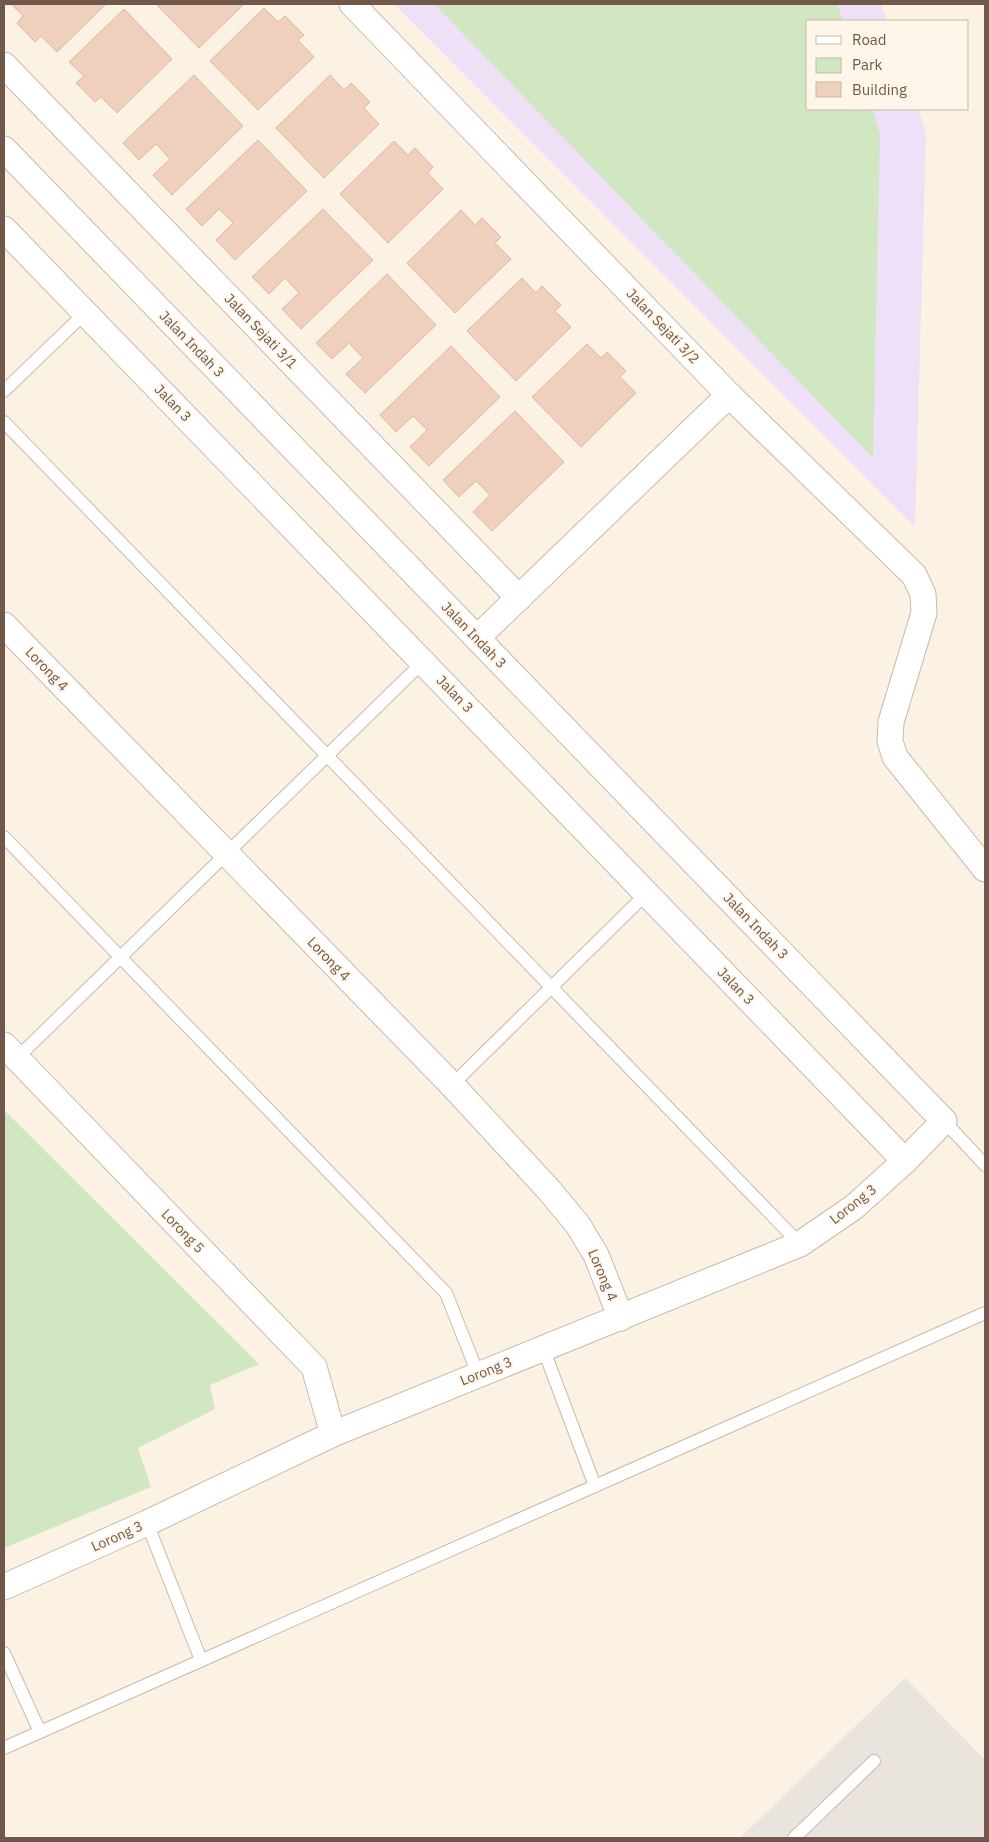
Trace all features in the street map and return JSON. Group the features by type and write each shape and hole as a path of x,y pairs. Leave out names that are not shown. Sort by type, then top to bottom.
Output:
{"street":[{"name":"Jalan Sejati 3/2","path":"352,4 729,395 914,574 923,594 924,613 891,722 890,741 896,757 985,869"},
{"name":"Jalan Sejati 3/1","path":"4,65 519,598"},
{"name":"Jalan Indah 3","path":"4,149 944,1121"},
{"name":"Jalan 3","path":"4,229 905,1161"},
{"path":"477,638 729,395"},
{"name":"Lorong 4","path":"4,625 452,1085 549,1190 578,1225 596,1255 620,1318"},
{"name":"Lorong 5","path":"10,1051 314,1367 333,1434"},
{"name":"Lorong 3","path":"4,1587 147,1523 333,1434 800,1244 854,1207 905,1161 944,1121"}],"lane":[{"path":"4,391 85,313"},
{"path":"4,422 800,1244"},
{"path":"10,1051 121,957 423,662"},
{"path":"4,837 446,1293 478,1374"},
{"path":"452,1085 647,893"},
{"path":"944,1121 985,1165"},
{"path":"4,1748 985,1313"},
{"path":"544,1348 595,1486"},
{"path":"147,1523 201,1660"},
{"path":"4,1653 40,1732"},
{"path":"794,1838 874,1761"}],"shaded area":[{"path":"394,4 881,4 887,20 806,20 806,110 918,110 926,133 915,527"},
{"path":"905,1678 985,1760 985,1838 740,1838"}],"green space":[{"path":"434,4 837,4 843,20 806,20 806,110 872,110 880,134 873,458"},
{"path":"4,1110 259,1364 210,1385 215,1409 138,1448 151,1487 4,1548"}],"building":[{"path":"11,4 106,4 57,52 41,36 35,42 17,23 23,16"},
{"path":"156,4 244,4 199,48"},
{"path":"264,8 278,22 285,16 304,35 298,40 314,57 258,110 210,61"},
{"path":"124,9 172,59 117,113 101,97 95,102 76,83 84,76 69,62"},
{"path":"194,75 243,126 172,195 153,175 170,159 156,144 139,160 123,143"},
{"path":"330,75 344,90 351,83 370,102 364,108 379,124 324,178 276,128"},
{"path":"258,140 307,191 235,260 216,240 233,223 219,209 202,226 186,209"},
{"path":"394,141 408,155 415,148 433,167 428,173 443,189 388,243 340,194"},
{"path":"323,209 373,260 301,329 282,309 299,293 285,278 269,294 252,277"},
{"path":"461,210 475,225 482,218 501,237 495,243 511,259 455,313 407,263"},
{"path":"387,274 436,325 365,393 346,374 363,358 349,343 332,359 316,343"},
{"path":"522,278 536,293 542,286 561,305 555,311 571,327 516,381 467,331"},
{"path":"587,344 601,358 607,352 626,371 620,377 636,393 581,447 532,397"},
{"path":"451,346 500,397 429,466 410,447 427,430 413,416 396,432 380,415"},
{"path":"515,411 564,462 492,531 473,512 490,495 476,481 459,497 443,480"}]}
